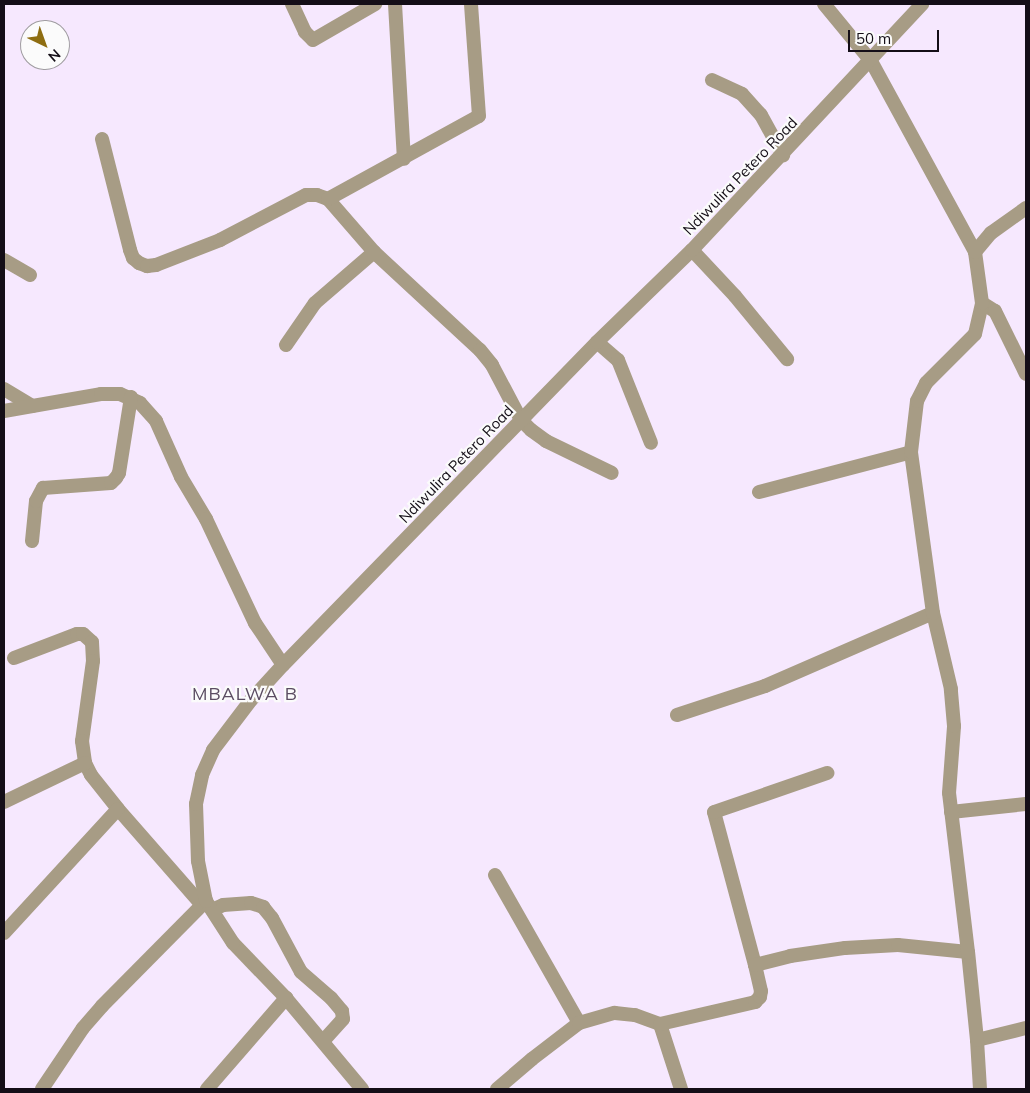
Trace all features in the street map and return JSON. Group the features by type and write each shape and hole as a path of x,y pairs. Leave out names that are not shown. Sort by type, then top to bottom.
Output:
{"street":[{"path":"292,4 305,32 313,40 376,4"},
{"path":"394,4 404,159"},
{"path":"328,199 476,119 481,113 471,4"},
{"path":"824,4 870,61 975,252 982,303 975,334 926,383 917,401 912,452 933,614 951,689 954,726 948,793 978,1040 980,1089"},
{"name":"Ndiwulira Petero Road","path":"362,1089 286,998 233,943 207,905 198,861 196,804 202,775 213,750 251,700 282,665 597,342 692,250 783,155 922,4"},
{"path":"712,80 742,94 762,115 783,155"},
{"path":"102,139 133,258 146,266 156,265 220,240 306,195 317,195 328,199 374,252 480,350 492,365 521,420 546,440 612,473"},
{"path":"975,252 991,233 1026,208"},
{"path":"692,250 735,296 787,359"},
{"path":"286,345 315,303 374,252"},
{"path":"4,260 30,275"},
{"path":"982,303 995,310 1026,374"},
{"path":"597,342 618,360 651,443"},
{"path":"4,389 32,406"},
{"path":"4,410 101,394 120,394 131,397 140,403 156,421 182,477 206,519 255,623 282,665"},
{"path":"32,541 36,501 43,488 111,483 116,478 119,473 131,397"},
{"path":"759,492 912,452"},
{"path":"677,715 765,686 933,614"},
{"path":"14,658 77,634 83,634 92,642 93,661 82,741 85,763 91,775 118,809 207,905"},
{"path":"4,802 85,763"},
{"path":"497,1089 532,1058 579,1023 615,1013 635,1015 660,1024 755,1002 760,997 761,991 714,812 827,773"},
{"path":"951,812 1026,804"},
{"path":"4,933 118,809"},
{"path":"495,875 579,1023"},
{"path":"42,1089 83,1028 102,1006 207,905 251,903 263,907 272,918 302,972 331,998 342,1011 343,1019 323,1041"},
{"path":"755,965 845,948 889,945 968,952"},
{"path":"207,1089 286,998"},
{"path":"660,1024 681,1089"},
{"path":"978,1040 1026,1028"}],"district":[{"name":"MBALWA B","path":"245,694"}]}
